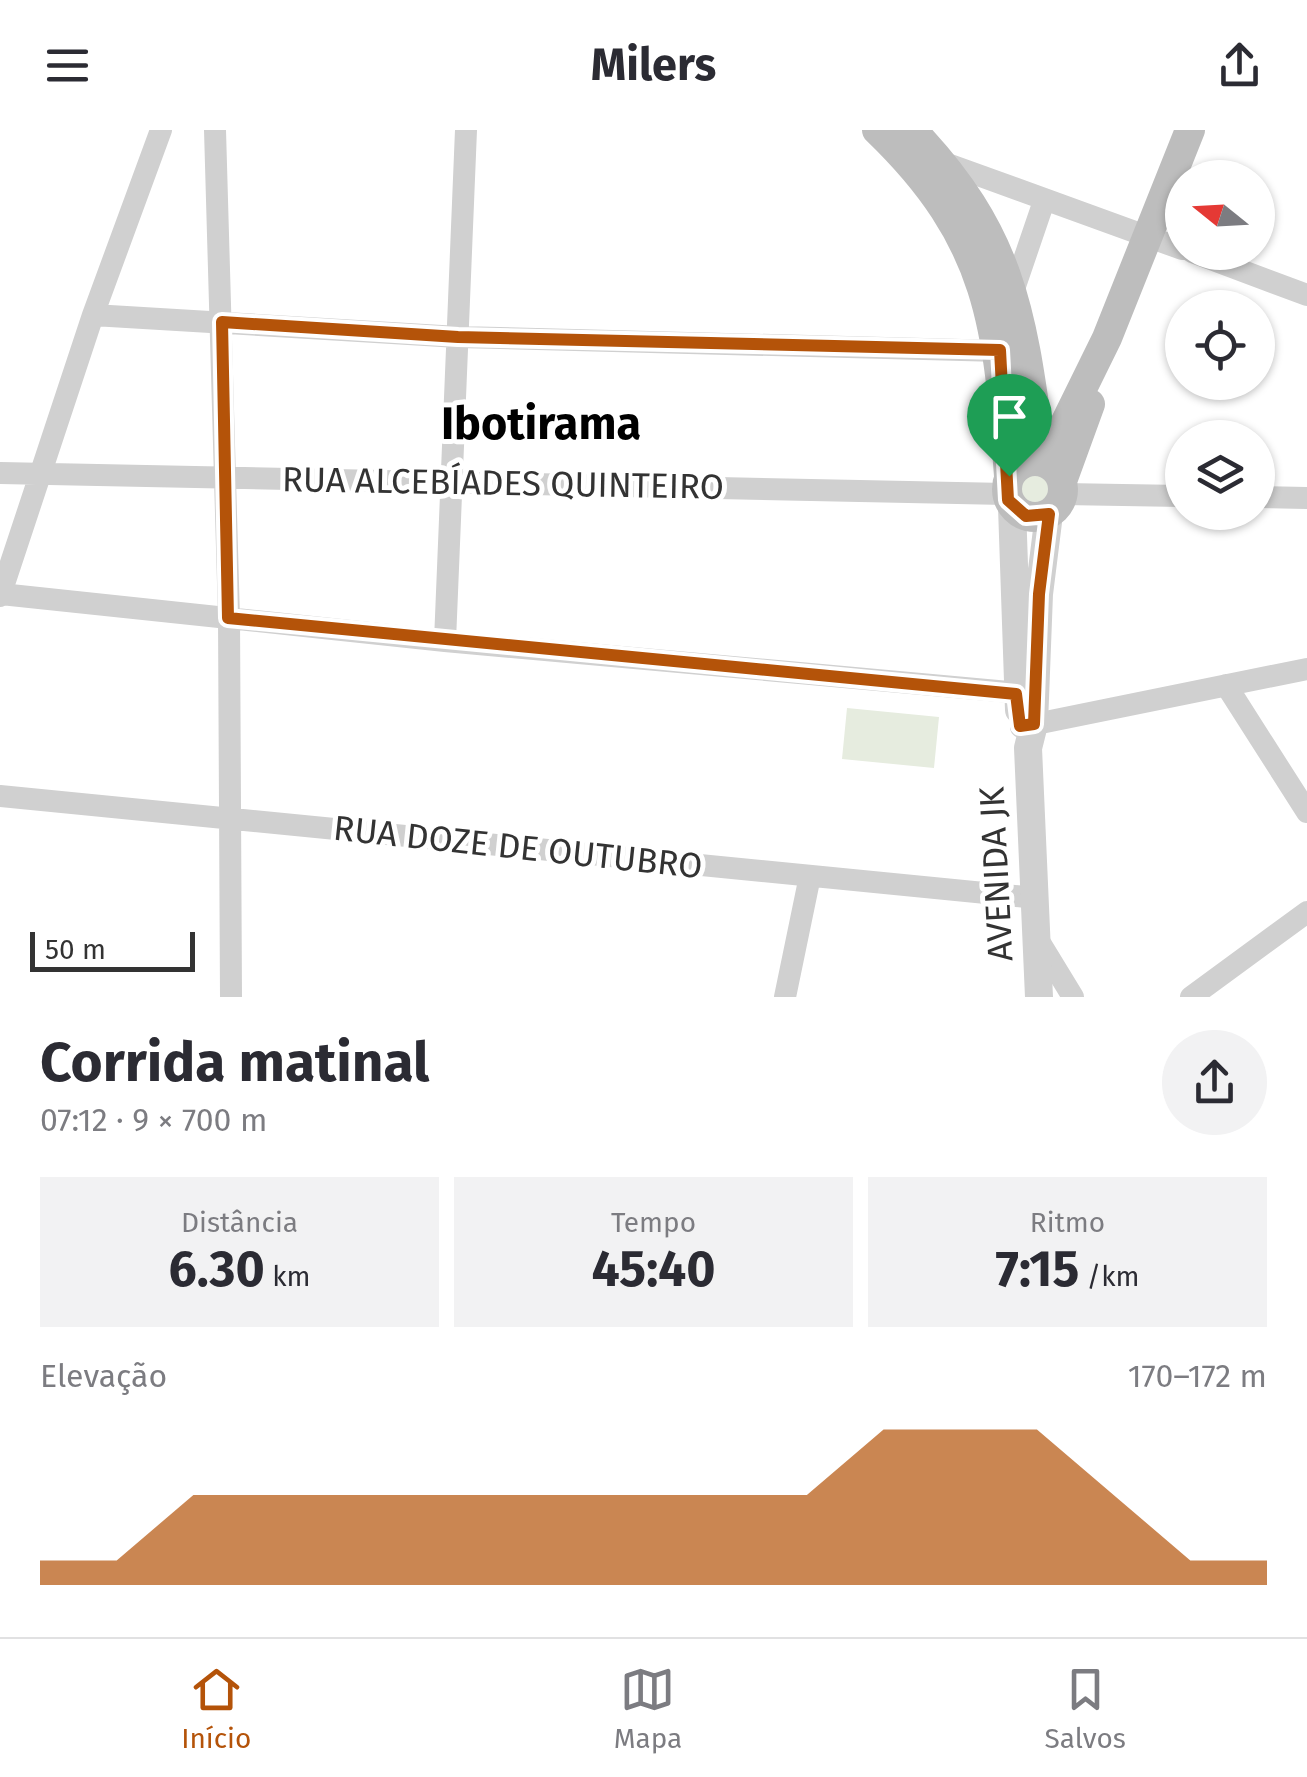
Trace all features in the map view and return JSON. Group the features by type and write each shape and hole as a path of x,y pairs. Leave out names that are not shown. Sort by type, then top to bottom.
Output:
{"main road":[{"path":"877,130 925,182 976,268 1000,350 1009,492 1034,518 1052,482 1014,289 988,227 942,162 912,130"},
{"name":"AVENIDA JK","path":"1052,482 1190,130"},
{"name":"AVENIDA JK","path":"1052,482 1088,373 1107,338"},
{"path":"1028,364 1056,374 1088,373"},
{"path":"1009,492 1020,464 1052,482"}],"street":[{"path":"161,130 93,315 0,595 1025,694"},
{"path":"215,130 228,618 231,997"},
{"path":"446,641 466,130"},
{"path":"942,162 1165,242"},
{"path":"1014,289 1044,201"},
{"path":"1239,270 1307,296"},
{"path":"93,315 458,337 1000,350"},
{"name":"RUA ALCEBÍADES QUINTEIRO","path":"0,473 1009,492"},
{"path":"1052,482 1165,494"},
{"name":"AVENIDA JK","path":"1025,694 1052,482"},
{"name":"AVENIDA JK","path":"1009,492 1028,733 1039,997"},
{"path":"1275,496 1306,493"},
{"path":"1028,733 1307,669"},
{"path":"1226,685 1307,812"},
{"name":"RUA DOZE DE OUTUBRO","path":"0,796 1036,898"},
{"path":"785,997 810,876"},
{"path":"1191,997 1307,912"},
{"path":"1037,938 1074,997"}],"shaded area":[{"path":"1036,474 1048,478 1052,490 1048,502 1036,506 1024,502 1020,490 1024,478"},
{"path":"847,708 939,717 934,768 842,759"}],"district":[{"name":"Ibotirama","path":"541,424"}],"route":[{"path":"222,322 458,337 1000,350 1009,476 1006,494 1012,507 1034,518 1049,514 1039,594 1034,724 1020,726 1016,694 228,618 222,322"}]}
